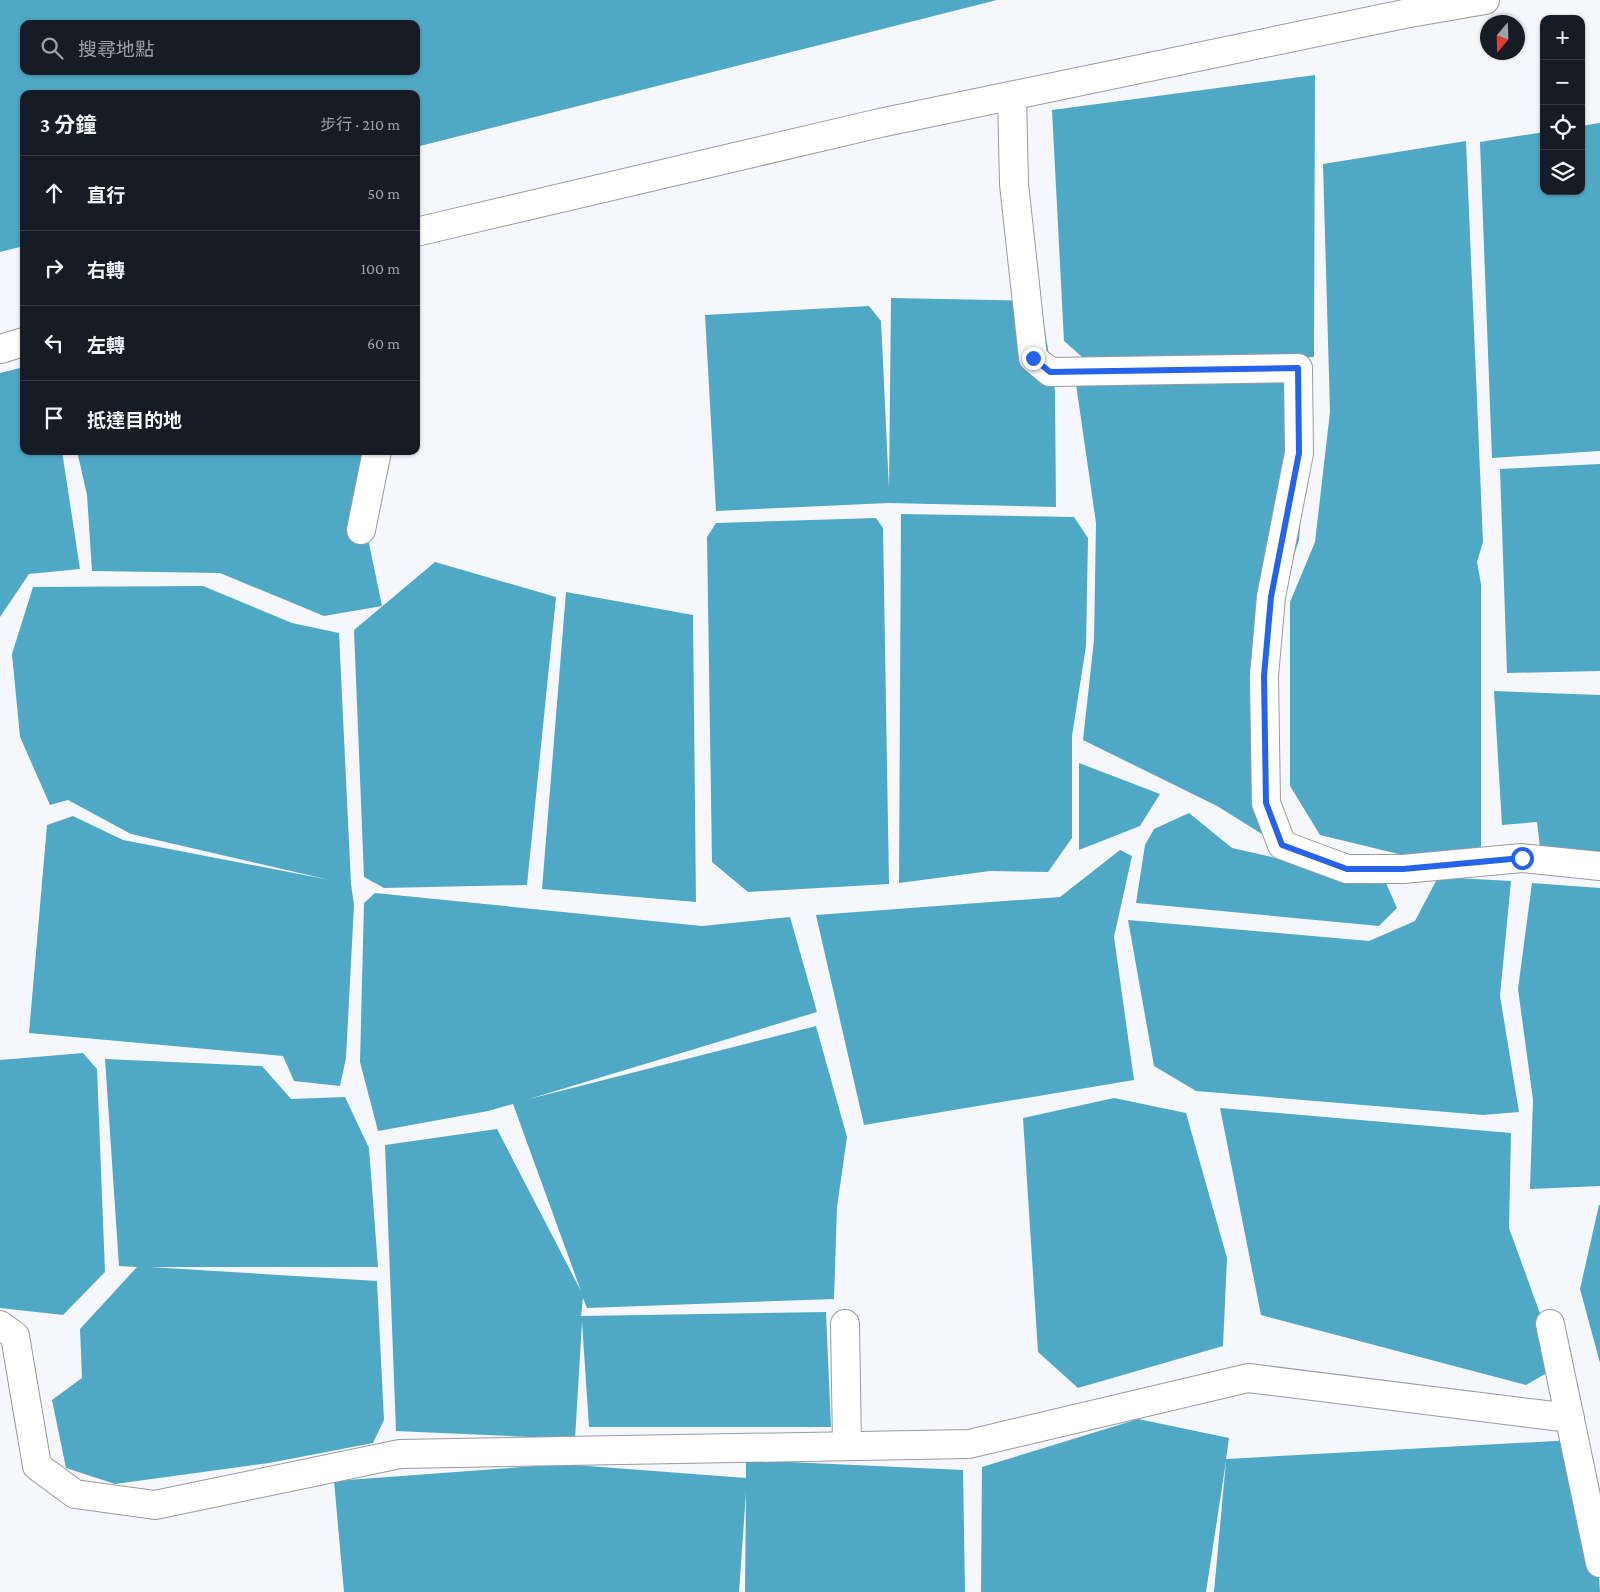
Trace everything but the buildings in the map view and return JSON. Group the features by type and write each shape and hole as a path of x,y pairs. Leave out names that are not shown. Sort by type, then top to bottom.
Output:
{"lane":[{"path":"420,231 880,123 1404,14 1485,0"},
{"path":"1012,96 1014,184 1033,358 1050,372 1298,368 1299,453 1271,597 1264,676 1266,803 1282,845 1347,869 1403,869 1522,858 1600,866"},
{"path":"0,349 20,343"},
{"path":"361,530 376,455"},
{"path":"844,1324 847,1446"},
{"path":"1550,1324 1600,1563"},
{"path":"0,1326 15,1336 37,1466 75,1494 155,1505 400,1454 969,1444 1248,1378 1570,1418"}],"water":[{"path":"0,0 997,0 420,146 420,90 20,90 20,247 0,252"},
{"path":"1315,75 1314,357 1089,363 1064,341 1052,110"},
{"path":"1600,123 1600,451 1492,458 1480,142 1540,133 1540,195 1585,195 1585,125"},
{"path":"1466,141 1483,542 1477,562 1481,584 1481,850 1415,858 1320,835 1290,786 1290,602 1315,542 1330,412 1323,164"},
{"path":"891,298 1040,301 1055,391 1056,507 889,503 716,511 705,315 869,306 881,321 889,489"},
{"path":"20,368 20,455 63,455 80,569 29,574 0,617 0,373"},
{"path":"1311,376 1299,540 1282,591 1274,660 1273,797 1262,834 1217,806 1083,740 1094,640 1096,523 1076,384"},
{"path":"78,455 369,455 360,500 382,606 324,616 220,573 92,571 87,495"},
{"path":"1600,464 1600,671 1507,673 1500,469"},
{"path":"901,514 1074,517 1088,538 1086,646 1072,736 1072,838 1048,872 990,871 899,883"},
{"path":"876,518 883,528 889,884 748,892 712,862 707,537 716,523"},
{"path":"435,562 556,597 527,885 384,888 364,877 354,630"},
{"path":"203,586 292,623 339,633 351,884 354,905 346,1058 340,1086 294,1081 283,1056 29,1033 47,825 73,816 123,840 330,880 131,834 68,800 50,805 20,737 12,654 33,587"},
{"path":"566,592 693,615 696,902 542,889"},
{"path":"1494,691 1600,695 1600,852 1540,847 1537,822 1502,825"},
{"path":"1079,763 1160,794 1140,826 1079,850"},
{"path":"1189,813 1232,848 1386,883 1397,908 1379,926 1136,903 1145,845 1154,829"},
{"path":"1120,850 1132,856 1114,937 1134,1080 864,1125 816,915 1060,897"},
{"path":"1438,877 1511,881 1500,996 1519,1112 1483,1115 1196,1091 1154,1066 1128,920 1369,941 1415,921"},
{"path":"1532,883 1600,888 1600,1186 1530,1189 1533,1100 1518,989"},
{"path":"375,893 702,926 790,917 817,1012 529,1099 816,1026 847,1137 837,1207 834,1299 587,1308 583,1298 581,1316 826,1312 831,1427 589,1427 582,1322 575,1439 396,1431 385,1145 497,1129 581,1291 513,1104 488,1111 378,1131 360,1062 364,903"},
{"path":"83,1053 97,1069 105,1272 63,1315 0,1308 0,1060"},
{"path":"105,1059 262,1066 291,1099 345,1097 369,1148 378,1267 150,1267 377,1281 384,1420 373,1443 269,1463 115,1484 66,1468 52,1400 82,1378 80,1329 137,1267 119,1266"},
{"path":"1114,1098 1186,1113 1227,1258 1223,1346 1078,1388 1038,1352 1023,1118"},
{"path":"1220,1108 1511,1133 1509,1228 1559,1366 1526,1385 1261,1315"},
{"path":"1600,1205 1600,1363 1580,1289"},
{"path":"1138,1419 1229,1438 1226,1459 1574,1440 1597,1550 1600,1592 1214,1592 1226,1461 1206,1592 981,1592 982,1467"},
{"path":"746,1460 963,1470 965,1592 745,1592 746,1492 739,1592 344,1592 334,1481 562,1464 746,1478"}],"route":[{"path":"1033,358 1050,372 1298,368 1299,453 1288,520 1271,597 1264,676 1266,803 1282,845 1347,869 1403,869 1522,858"}]}
